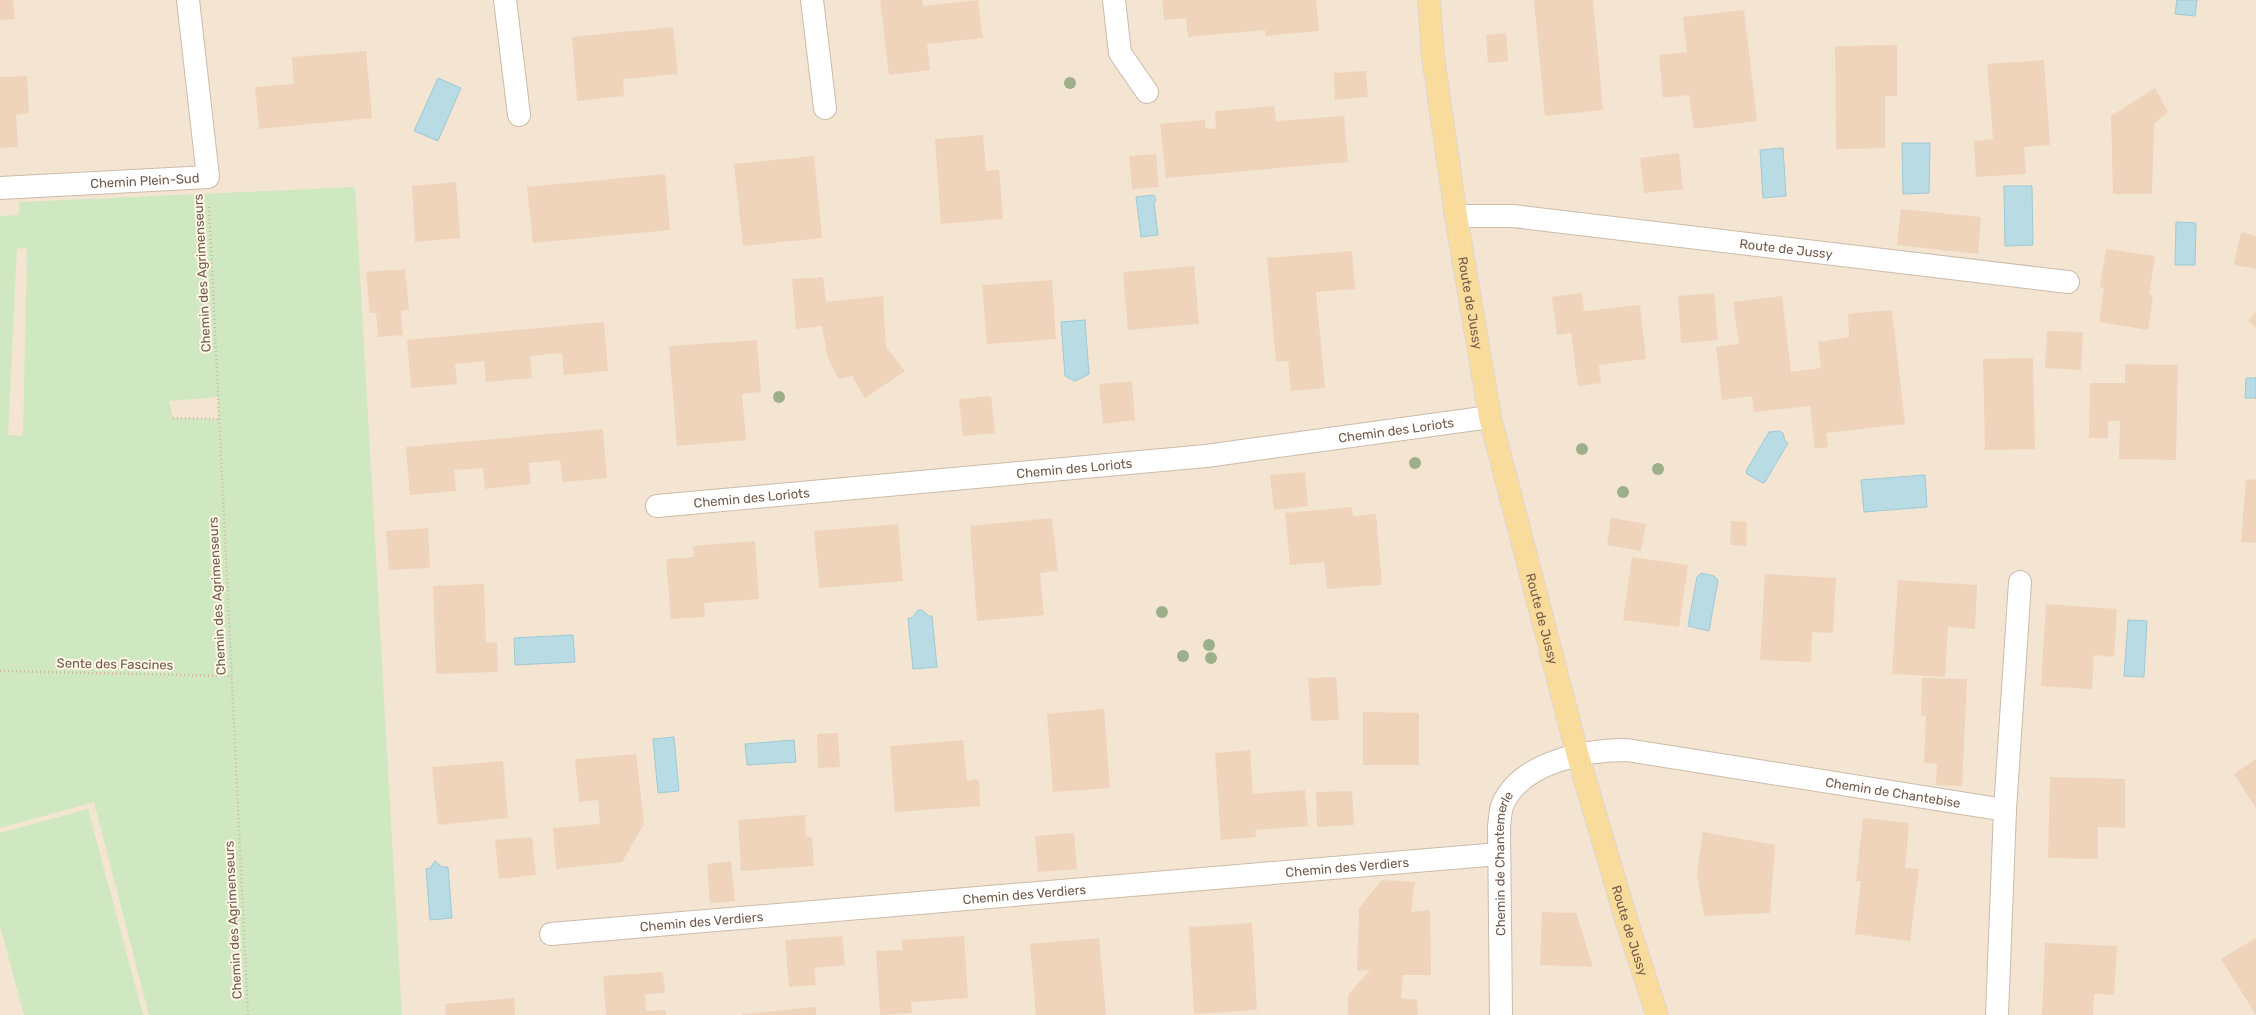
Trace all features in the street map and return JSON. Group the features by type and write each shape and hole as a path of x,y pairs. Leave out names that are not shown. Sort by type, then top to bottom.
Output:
{"main road":[{"name":"Route de Jussy","path":"1429,0 1433,57 1456,216 1490,417 1578,756 1627,922 1658,1015"}],"street":[{"name":"Chemin Plein-Sud","path":"0,188 208,176 188,0"},
{"path":"505,0 519,115"},
{"path":"812,0 825,108"},
{"path":"1114,0 1120,53 1147,92"},
{"name":"Route de Jussy","path":"1456,216 1512,216 2068,282"},
{"name":"Chemin des Loriots","path":"657,506 1206,456 1490,417"},
{"path":"1997,1015 2005,810 2020,582"},
{"name":"Chemin de Chantebise","path":"1578,756 1600,750 1644,752 2005,810"},
{"name":"Chemin de Chantemerle","path":"1501,1015 1499,827 1502,807 1511,790 1533,770 1578,756"},
{"name":"Chemin des Verdiers","path":"551,934 1499,854"}],"path":[{"name":"Chemin des Agrimenseurs","path":"208,176 230,676 248,1015"},
{"path":"173,418 219,419"},
{"name":"Sente des Fascines","path":"0,671 230,676"}],"shaded area":[{"path":"0,0 2256,0 2256,1015 0,1015"}],"green space":[{"path":"355,187 402,1015 149,1015 94,802 0,828 0,216 18,215 20,202","holes":["17,248 27,249 23,436 8,435","218,397 218,419 173,418 169,401"]},
{"path":"88,809 143,1015 24,1015 0,926 0,833"}],"water":[{"path":"2177,0 2197,0 2195,16 2175,14"},
{"path":"438,78 461,88 438,141 414,131"},
{"path":"1902,143 1930,143 1929,193 1903,194"},
{"path":"1783,148 1786,196 1763,198 1760,150"},
{"path":"2004,186 2032,186 2033,245 2005,246"},
{"path":"1154,195 1156,200 1154,203 1158,235 1141,237 1136,197"},
{"path":"2176,222 2196,223 2195,265 2175,265"},
{"path":"1085,320 1089,374 1074,381 1065,376 1061,322"},
{"path":"2246,378 2256,378 2256,398 2245,398"},
{"path":"1779,431 1783,433 1785,441 1788,443 1763,483 1747,474 1746,471 1769,432"},
{"path":"1925,475 1927,507 1864,512 1861,480"},
{"path":"1701,573 1714,576 1718,580 1709,631 1688,626 1697,577"},
{"path":"918,610 922,610 929,616 932,616 937,667 913,669 908,618 912,618"},
{"path":"2128,620 2147,621 2144,677 2124,676"},
{"path":"573,635 575,662 515,665 514,638"},
{"path":"674,737 679,791 658,793 653,739"},
{"path":"794,740 796,762 747,765 745,744"},
{"path":"435,861 442,867 448,867 452,918 430,920 426,869 430,868"}],"building":[{"path":"0,0 13,0 15,19 0,20"},
{"path":"880,0 922,0 923,6 978,0 983,38 927,44 930,70 889,75"},
{"path":"1162,0 1316,0 1319,31 1265,36 1265,30 1188,37 1186,18 1164,20"},
{"path":"1534,0 1593,0 1603,110 1545,116"},
{"path":"1744,10 1757,121 1694,129 1689,95 1663,98 1659,55 1687,52 1683,17"},
{"path":"673,27 678,74 623,79 624,96 577,101 572,37"},
{"path":"1506,33 1508,61 1488,63 1486,35"},
{"path":"1897,45 1897,96 1885,96 1885,148 1836,149 1835,46"},
{"path":"366,51 372,118 259,129 255,87 294,84 292,57"},
{"path":"2044,60 2050,145 2024,147 2026,174 1976,177 1974,141 1993,139 1987,64"},
{"path":"1366,71 1368,97 1335,100 1334,73"},
{"path":"27,76 29,113 16,115 18,147 0,148 0,77"},
{"path":"2155,88 2168,112 2154,124 2152,194 2113,194 2111,116"},
{"path":"1274,106 1276,121 1344,116 1348,162 1166,178 1160,124 1205,120 1205,128 1216,129 1215,111"},
{"path":"983,135 986,171 999,170 1003,219 941,224 935,139"},
{"path":"1679,153 1683,189 1644,193 1640,158"},
{"path":"1156,154 1159,187 1132,189 1129,156"},
{"path":"814,156 822,238 743,246 734,164"},
{"path":"665,174 670,230 533,243 527,187"},
{"path":"456,182 460,238 415,242 412,186"},
{"path":"1901,209 1981,217 1978,254 1897,245"},
{"path":"2241,232 2256,236 2256,269 2234,265"},
{"path":"2106,249 2155,256 2149,295 2153,295 2148,330 2099,322 2104,288 2100,287"},
{"path":"1352,251 1355,289 1316,292 1325,388 1291,391 1288,361 1276,362 1267,258"},
{"path":"1194,266 1199,324 1128,330 1123,272"},
{"path":"405,269 409,310 401,311 403,335 378,337 376,313 370,313 366,272"},
{"path":"823,277 826,302 883,296 886,347 905,371 865,398 852,376 839,379 828,359 822,326 796,329 792,279"},
{"path":"1052,280 1056,339 987,344 982,285"},
{"path":"1582,293 1584,311 1640,305 1646,359 1599,365 1601,383 1578,386 1571,333 1557,335 1552,297"},
{"path":"1714,293 1718,340 1681,343 1678,296"},
{"path":"1782,296 1791,372 1821,368 1818,342 1849,337 1848,314 1892,310 1905,424 1826,433 1828,447 1815,449 1810,406 1754,412 1752,396 1722,400 1716,347 1739,344 1733,302"},
{"path":"2256,312 2256,328 2248,321"},
{"path":"604,322 608,371 564,375 562,353 530,356 532,378 486,382 484,361 455,364 457,384 411,388 407,340"},
{"path":"2047,331 2083,332 2081,370 2045,368"},
{"path":"757,340 761,392 742,394 746,440 677,446 669,346"},
{"path":"2033,358 2035,449 1985,450 1983,359"},
{"path":"2125,364 2178,365 2176,460 2119,459 2120,421 2108,421 2108,438 2089,438 2090,383 2125,383"},
{"path":"1132,381 1135,420 1103,424 1099,384"},
{"path":"991,396 995,433 963,436 959,399"},
{"path":"603,429 607,478 563,482 560,460 529,463 531,484 485,489 483,468 454,470 456,491 410,495 406,447"},
{"path":"1305,472 1308,506 1274,510 1270,475"},
{"path":"2246,479 2256,480 2256,543 2241,542"},
{"path":"1352,507 1353,516 1376,514 1382,585 1327,589 1324,562 1290,565 1285,513"},
{"path":"1052,518 1058,571 1040,573 1044,615 977,621 970,526"},
{"path":"1611,518 1646,524 1641,551 1607,545"},
{"path":"1731,521 1747,522 1746,546 1730,545"},
{"path":"898,524 903,581 819,588 814,531"},
{"path":"428,528 430,568 389,570 386,531"},
{"path":"755,541 759,599 704,603 705,617 671,619 666,559 694,557 693,546"},
{"path":"1632,557 1688,565 1679,627 1623,620"},
{"path":"1765,574 1836,578 1833,633 1812,632 1811,662 1760,660"},
{"path":"1898,580 1977,585 1975,629 1948,627 1945,677 1892,674"},
{"path":"484,584 486,643 497,642 498,672 436,674 433,586"},
{"path":"2046,604 2117,609 2114,657 2094,655 2092,689 2041,686"},
{"path":"1336,677 1339,720 1311,721 1308,678"},
{"path":"1922,678 1967,679 1962,786 1936,785 1937,764 1924,763 1926,716 1921,715"},
{"path":"1104,709 1110,788 1053,792 1047,714"},
{"path":"1363,712 1419,713 1419,765 1363,765"},
{"path":"838,733 840,767 818,768 817,734"},
{"path":"963,740 967,781 979,779 980,806 895,812 890,746"},
{"path":"1250,750 1253,794 1305,790 1308,826 1255,830 1256,837 1221,840 1215,753"},
{"path":"636,754 644,824 622,862 556,869 553,828 600,824 598,800 579,802 575,759"},
{"path":"2256,759 2256,808 2234,774"},
{"path":"503,761 508,818 438,825 432,767"},
{"path":"2050,777 2125,779 2125,828 2098,827 2098,859 2048,858"},
{"path":"1352,791 1354,825 1317,827 1316,792"},
{"path":"805,815 806,837 812,837 814,866 741,871 738,820"},
{"path":"1863,818 1909,823 1905,868 1919,869 1910,941 1855,934 1861,881 1856,881"},
{"path":"1703,832 1775,845 1770,913 1704,916 1697,874"},
{"path":"1074,833 1077,869 1038,872 1035,836"},
{"path":"532,837 536,875 499,879 495,840"},
{"path":"731,861 735,901 710,903 707,864"},
{"path":"1382,880 1415,882 1411,912 1430,910 1431,975 1403,975 1401,998 1417,1000 1418,1015 1348,1015 1348,995 1370,970 1357,971 1359,908"},
{"path":"1542,912 1576,913 1593,967 1540,965"},
{"path":"1252,923 1257,1010 1194,1014 1189,927"},
{"path":"842,936 845,965 814,968 816,985 789,987 785,940"},
{"path":"964,936 968,998 911,1002 912,1013 880,1015 876,951 902,950 902,940"},
{"path":"1099,938 1106,1015 1036,1015 1030,944"},
{"path":"2256,938 2256,1015 2221,959"},
{"path":"2045,943 2117,946 2114,995 2094,994 2093,1015 2042,1015"},
{"path":"663,972 665,993 645,994 646,1011 666,1010 666,1015 606,1015 603,976"},
{"path":"514,998 515,1015 446,1015 445,1004"},
{"path":"816,1007 816,1015 743,1015 743,1014"}]}
